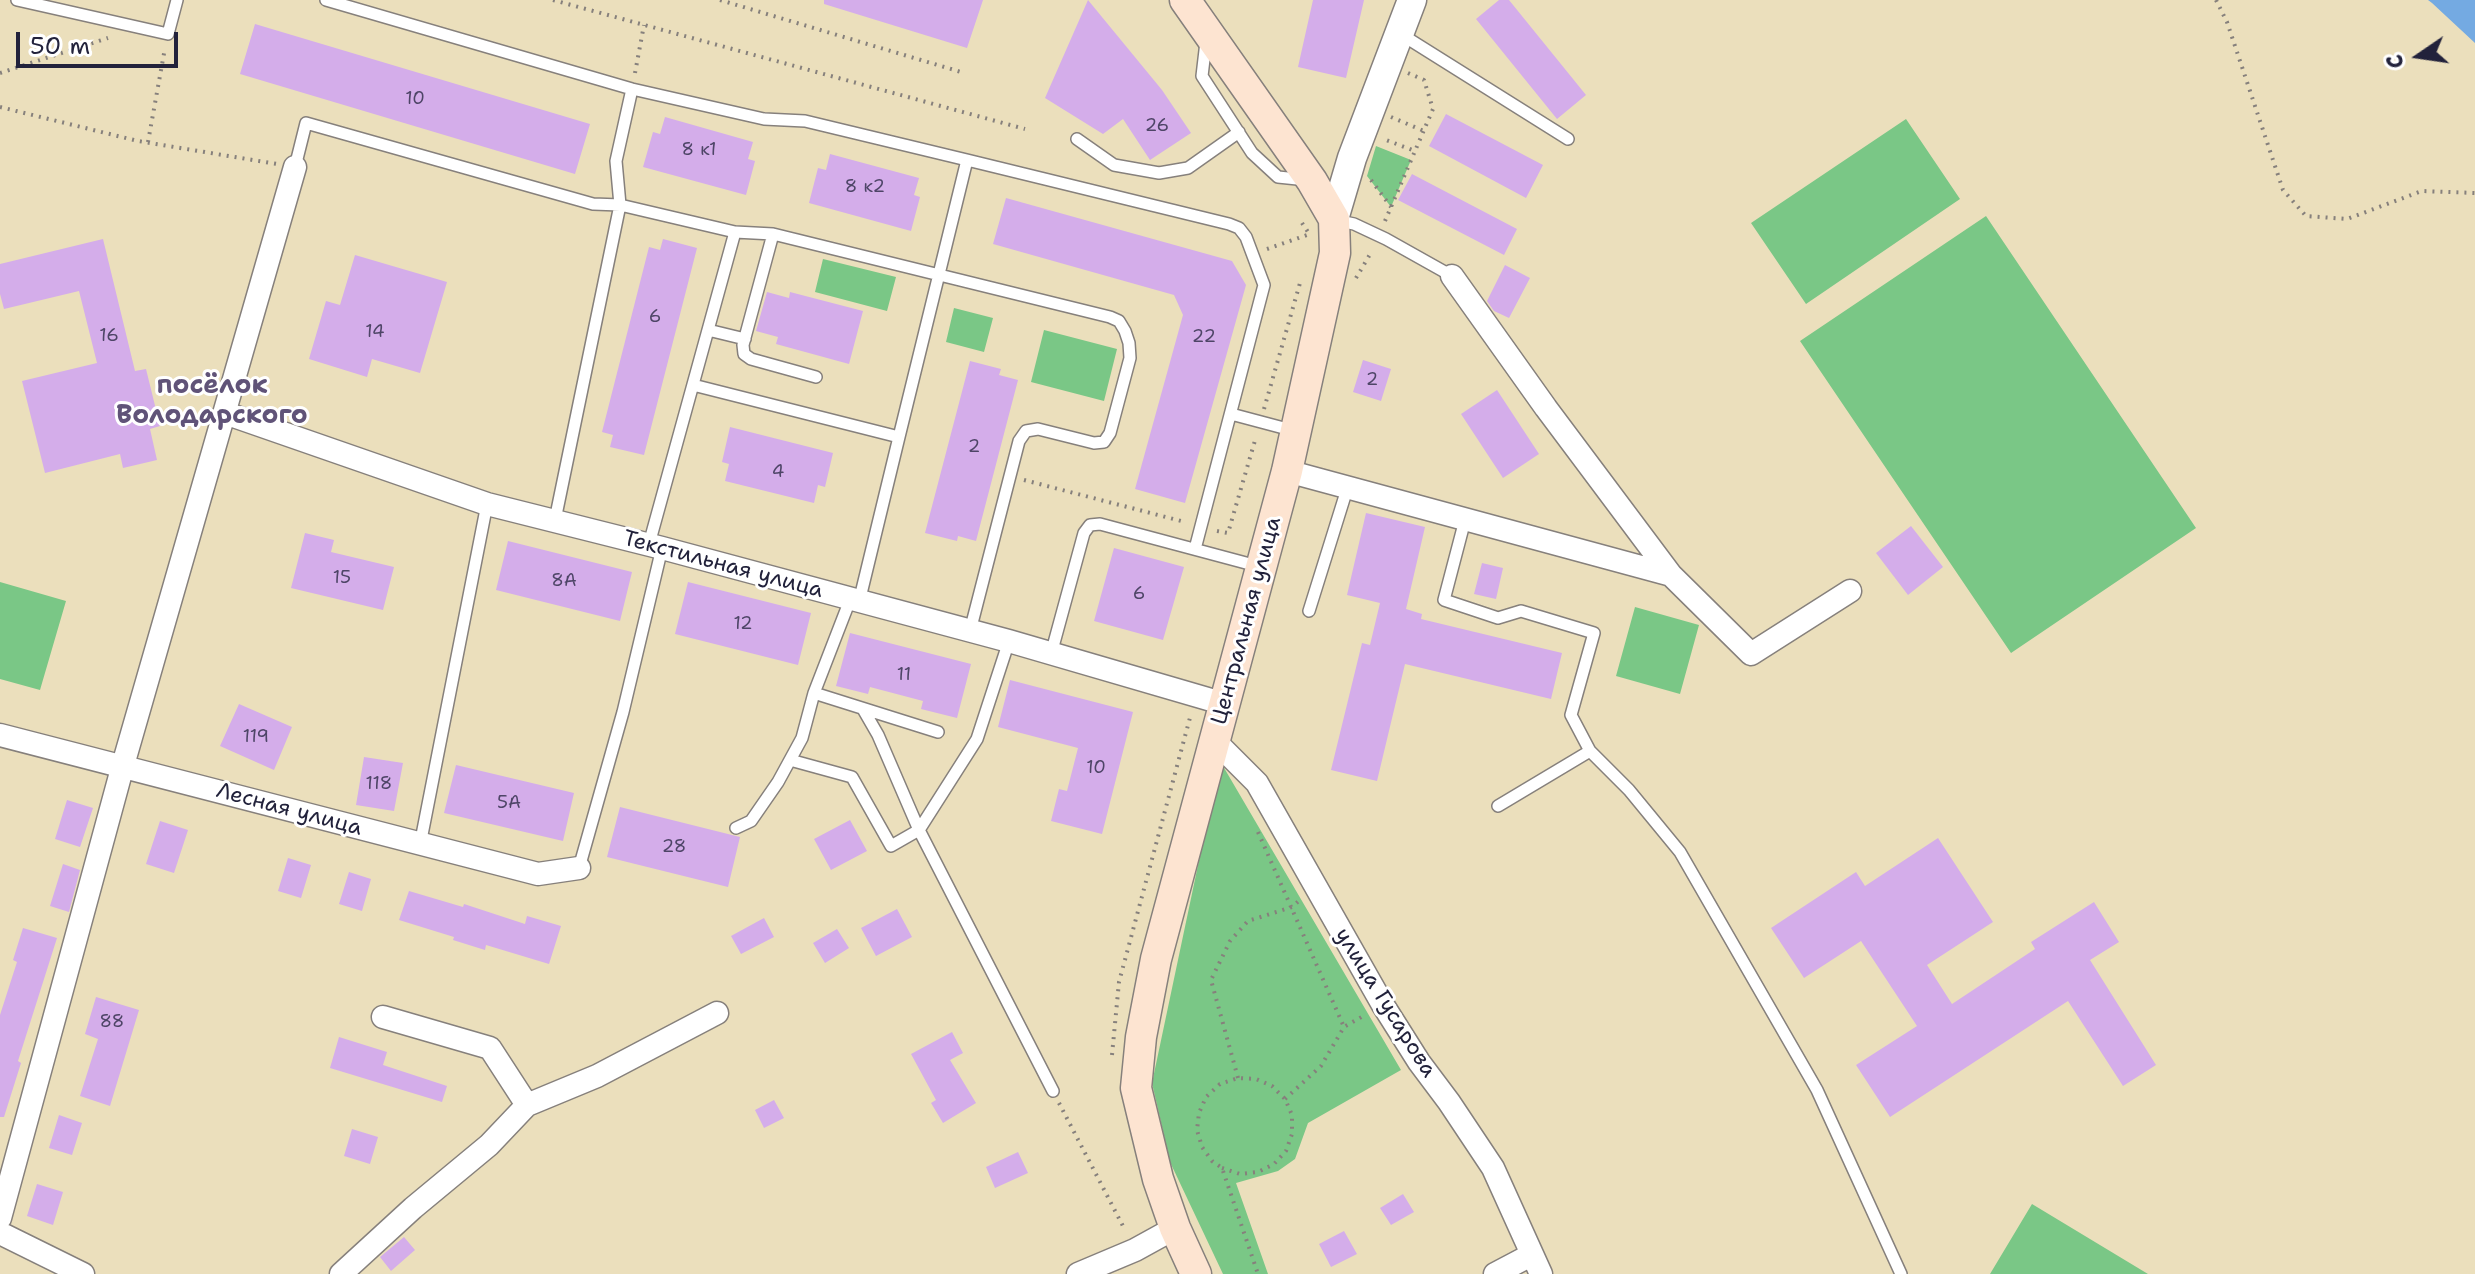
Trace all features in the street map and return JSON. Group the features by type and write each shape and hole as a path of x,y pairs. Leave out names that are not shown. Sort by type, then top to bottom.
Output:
{"main road":[{"path":"1185,0 1312,181 1332,226"},
{"name":"Центральная улица","path":"1196,1274 1175,1228 1158,1179 1136,1088 1141,1037 1156,959 1287,471 1335,253 1332,226"}],"street":[{"path":"1332,226 1352,158 1412,0"},
{"path":"0,1218 123,765 295,167"},
{"path":"1452,276 1671,575 1751,654 1850,591"},
{"name":"Текстильная улица","path":"225,413 487,504 1009,641 1225,704"},
{"path":"1287,471 1671,575"},
{"name":"Лесная улица","path":"0,735 538,874 579,868"},
{"name":"улица Гусарова","path":"1215,741 1257,783 1383,1005 1493,1168 1536,1264"},
{"path":"341,1274 413,1208 489,1145 527,1105 597,1076 717,1013"},
{"path":"383,1017 490,1048 527,1105"},
{"path":"1078,1274 1135,1250 1175,1228"},
{"path":"0,1233 75,1272"},
{"path":"1495,1274 1536,1264"}],"lane":[{"path":"17,0 168,34 177,0"},
{"path":"326,0 632,89 764,119 805,121 1239,228 1246,237 1264,285 1195,549"},
{"path":"1207,33 1202,76 1252,153 1278,177 1312,181"},
{"path":"1399,33 1568,139"},
{"path":"555,520 620,205 616,161 632,89"},
{"path":"295,167 306,123 593,204 620,205 735,232 773,234 1119,321 1129,343 1130,358 1110,433 1104,442 1094,443 1038,429 1026,431 1019,441 970,631"},
{"path":"1077,139 1114,165 1159,173 1188,168 1239,132"},
{"path":"736,828 751,821 778,782 802,738 814,693 855,601 967,160"},
{"path":"1332,226 1378,236 1452,276"},
{"path":"579,868 623,712 656,546 693,385 735,232"},
{"path":"773,234 745,339 744,354 751,359 816,377"},
{"path":"708,330 745,339"},
{"path":"693,385 899,437"},
{"path":"1231,414 1296,431"},
{"path":"1309,611 1348,486"},
{"path":"420,845 487,504"},
{"path":"1465,520 1444,600 1498,618 1521,611 1594,633 1571,715 1590,751 1629,790 1680,852 1817,1090 1901,1274"},
{"path":"1051,654 1084,533 1090,525 1100,524 1261,567"},
{"path":"790,760 852,777 891,846 919,830 977,739 1009,641"},
{"path":"814,693 938,732"},
{"path":"863,709 878,735 919,830 1053,1091"},
{"path":"1498,806 1590,751"}],"path":[{"path":"553,0 1025,129"},
{"path":"720,0 961,72"},
{"path":"2216,0 2227,22 2283,190 2306,216 2347,219 2422,191 2475,193"},
{"path":"632,89 644,25"},
{"path":"0,73 140,28"},
{"path":"148,142 168,34"},
{"path":"1378,236 1433,109 1424,80 1400,69"},
{"path":"0,107 148,142 295,167"},
{"path":"1385,115 1424,131"},
{"path":"1378,137 1415,151"},
{"path":"1278,245 1332,226 1367,176 1391,207"},
{"path":"1252,820 1344,1027"},
{"path":"1238,1078 1211,980 1230,941 1248,921 1292,907 1315,887"},
{"path":"1285,1099 1321,1066 1344,1027 1383,1005"},
{"path":"1238,1078 1256,1079 1272,1086 1285,1099 1292,1115 1292,1134 1286,1151 1274,1164 1258,1172 1240,1174 1212,1161 1202,1147 1197,1130 1199,1113 1206,1097 1220,1084 1238,1078"},
{"path":"1053,1091 1135,1250"},
{"path":"1222,1168 1258,1274"}],"green space":[{"path":"1906,119 1960,199 1806,304 1751,223"},
{"path":"1376,146 1411,160 1391,207 1367,176"},
{"path":"1986,216 2196,528 2011,653 1800,341"},
{"path":"823,259 896,277 887,311 815,292"},
{"path":"954,308 993,318 984,352 946,342"},
{"path":"1044,330 1117,349 1104,401 1031,382"},
{"path":"0,582 66,601 40,690 0,679"},
{"path":"1635,607 1699,625 1680,694 1616,676"},
{"path":"1220,761 1401,1070 1308,1123 1295,1159 1278,1171 1236,1183 1268,1274 1223,1274 1170,1162 1152,1083"},
{"path":"2032,1204 2148,1274 1990,1274"}],"water":[{"path":"2428,0 2475,0 2475,43 2432,3"}],"building":[{"path":"824,0 983,0 967,48 824,4"},
{"path":"1088,0 1162,90 1191,133 1150,160 1123,119 1103,134 1045,98"},
{"path":"1313,0 1364,0 1346,78 1298,67"},
{"path":"1499,0 1509,0 1586,95 1557,119 1476,19"},
{"path":"255,24 590,124 575,174 240,74"},
{"path":"1446,114 1543,165 1526,198 1429,146"},
{"path":"665,117 753,142 748,159 755,161 746,195 643,167 653,132 660,134"},
{"path":"830,154 919,178 914,195 920,197 911,231 809,203 818,168 826,170"},
{"path":"1412,174 1517,229 1504,255 1398,200"},
{"path":"1006,198 1232,261 1246,285 1185,503 1135,489 1183,315 1174,295 993,244"},
{"path":"103,239 135,371 146,369 160,426 150,429 157,460 123,468 120,454 45,473 22,381 97,363 79,291 4,309 0,294 0,264"},
{"path":"663,239 697,248 644,455 610,447 613,435 602,432 649,247 660,250"},
{"path":"355,255 447,282 420,373 372,359 367,377 309,359 326,301 340,305"},
{"path":"1505,265 1530,278 1509,318 1494,311 1487,301"},
{"path":"767,292 789,298 790,292 863,311 849,364 776,344 778,337 756,331"},
{"path":"1363,360 1391,369 1381,401 1353,392"},
{"path":"970,361 1001,369 999,375 1018,380 976,541 958,536 957,541 925,533"},
{"path":"1497,390 1539,454 1503,478 1461,414"},
{"path":"730,427 833,453 825,487 818,485 814,503 725,481 729,464 722,462"},
{"path":"1366,513 1425,527 1406,609 1422,614 1421,619 1562,653 1551,699 1405,664 1377,781 1331,770 1362,643 1370,645 1380,603 1347,595"},
{"path":"1911,526 1943,567 1908,595 1876,553"},
{"path":"305,533 334,540 331,552 394,567 383,610 291,588"},
{"path":"508,541 632,572 620,621 496,590"},
{"path":"1114,548 1184,567 1163,640 1094,621"},
{"path":"1482,563 1503,568 1496,599 1474,594"},
{"path":"688,582 811,613 798,665 675,634"},
{"path":"850,633 971,664 957,718 921,709 923,701 870,687 868,694 836,686"},
{"path":"1010,680 1133,712 1102,834 1051,821 1059,789 1067,791 1078,748 998,727"},
{"path":"239,704 292,727 274,770 220,746"},
{"path":"364,757 403,763 394,811 356,805"},
{"path":"456,765 574,793 563,841 444,813"},
{"path":"67,800 93,808 80,847 55,839"},
{"path":"620,807 740,837 728,887 607,857"},
{"path":"850,820 867,851 831,870 814,839"},
{"path":"160,821 188,830 174,873 146,864"},
{"path":"1938,838 1993,922 1927,965 1952,1004 2035,949 2031,942 2094,902 2119,942 2090,960 2156,1065 2123,1086 2068,1001 1890,1117 1856,1065 1917,1026 1861,941 1804,978 1771,928 1856,872 1865,886"},
{"path":"288,858 311,865 301,898 278,891"},
{"path":"63,864 80,870 69,912 50,906"},
{"path":"349,872 371,879 362,911 339,904"},
{"path":"409,891 463,907 464,904 525,924 527,916 561,926 549,964 486,945 485,950 399,920"},
{"path":"897,909 912,937 876,956 861,928"},
{"path":"764,918 774,937 741,954 731,936"},
{"path":"23,928 57,938 18,1061 21,1063 4,1117 0,1117 0,1015 17,962 13,960"},
{"path":"837,929 849,948 825,963 813,943"},
{"path":"96,997 139,1010 110,1106 80,1096 98,1039 85,1034"},
{"path":"952,1032 963,1053 950,1060 976,1103 943,1123 931,1103 936,1100 911,1054"},
{"path":"339,1037 387,1052 383,1065 447,1086 442,1102 330,1068"},
{"path":"774,1100 784,1118 764,1128 755,1110"},
{"path":"59,1115 82,1123 72,1155 49,1148"},
{"path":"352,1129 378,1137 370,1164 344,1156"},
{"path":"1018,1152 1028,1173 995,1188 986,1167"},
{"path":"37,1184 63,1192 53,1225 27,1216"},
{"path":"1403,1194 1414,1212 1391,1225 1380,1208"},
{"path":"1344,1231 1357,1254 1331,1267 1319,1244"},
{"path":"404,1237 415,1250 391,1271 380,1257"}],"district":[{"name":"посёлок Володарского","path":"212,401"}]}
